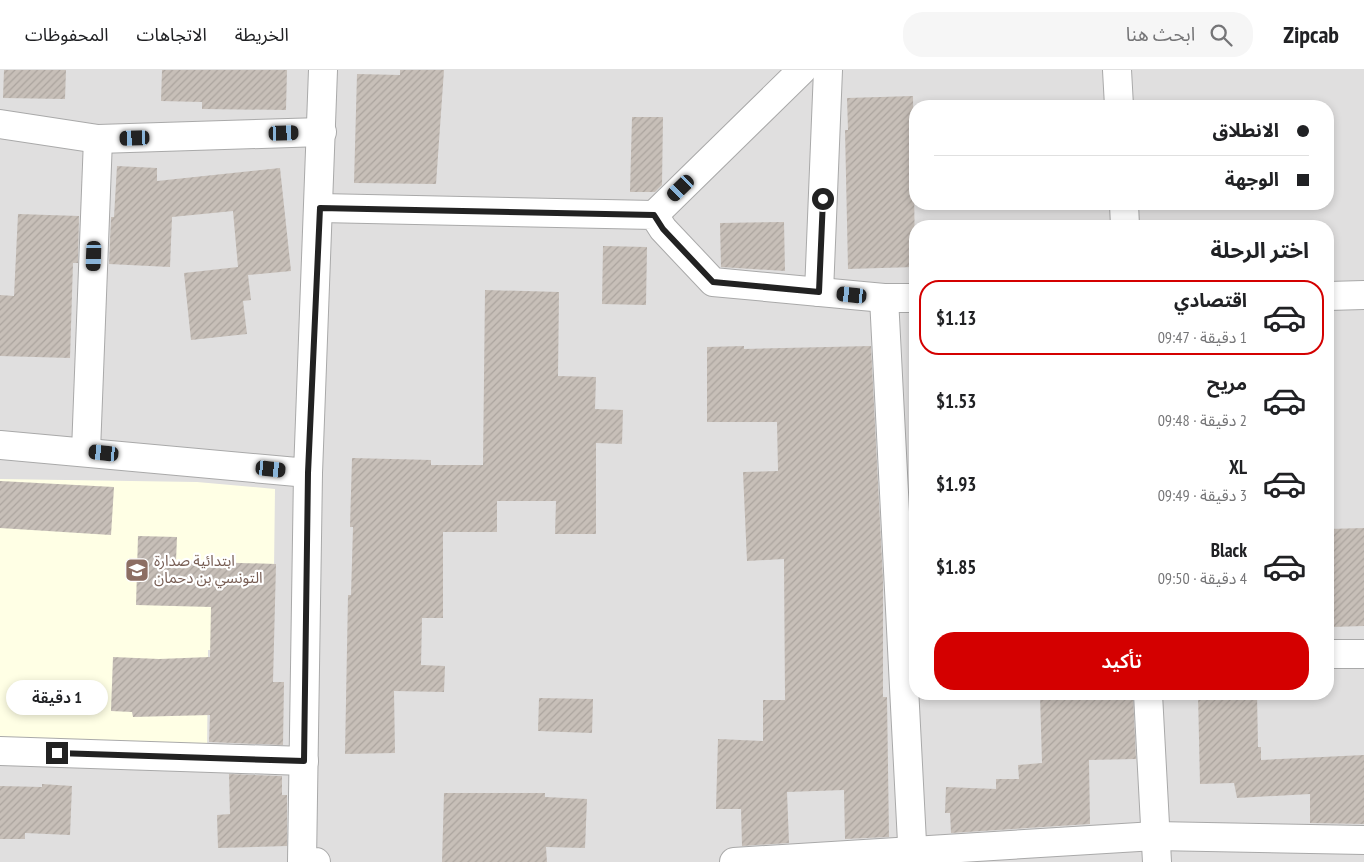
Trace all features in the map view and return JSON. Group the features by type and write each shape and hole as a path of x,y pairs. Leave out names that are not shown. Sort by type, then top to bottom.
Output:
{"street":[{"path":"316,862 302,862 308,473 320,208 323,70"},
{"path":"320,208 654,215 802,70"},
{"path":"819,292 828,70"},
{"path":"1117,70 1119,100"},
{"path":"0,124 98,139 322,132"},
{"path":"86,451 98,139"},
{"path":"654,215 663,229 713,282 884,298 909,298"},
{"path":"1334,296 1364,295"},
{"path":"884,298 913,856"},
{"path":"0,445 86,451 308,473"},
{"path":"1334,654 1364,654"},
{"path":"1148,700 1156,849"},
{"path":"0,751 304,761"},
{"path":"734,862 1156,849 1364,840"}],"shaded area":[{"path":"0,70 1364,70 1364,862 0,862"},
{"name":"ابتدائية صدارة التونسي بن دحمان","path":"0,479 197,482 275,489 273,651 208,650 207,756 0,752"}],"building":[{"path":"4,70 66,70 65,99 3,98"},
{"path":"162,70 287,70 286,110 202,109 202,102 161,101"},
{"path":"400,70 444,70 436,184 354,183 357,74 400,75"},
{"path":"913,96 913,100 909,100 909,210 914,210 914,220 909,220 909,267 848,269 845,130 848,130 847,98"},
{"path":"632,117 663,117 662,185 655,192 630,192"},
{"path":"117,166 157,168 157,181 280,168 291,271 248,275 251,300 243,301 247,334 191,340 184,273 238,267 233,211 172,217 170,267 109,264 111,217 114,217"},
{"path":"18,214 79,216 78,263 73,263 70,358 0,356 0,295 14,296"},
{"path":"784,222 785,271 721,267 720,223"},
{"path":"603,246 647,247 646,305 602,304"},
{"path":"485,290 559,292 558,376 596,377 595,409 623,410 622,444 596,443 596,534 555,534 556,501 497,501 497,532 443,532 443,618 422,618 421,665 445,666 444,692 394,691 395,753 345,754 348,595 351,595 353,527 350,527 352,458 431,460 431,465 483,465"},
{"path":"744,346 744,349 871,346 883,580 883,697 887,697 889,837 845,839 844,790 787,792 789,843 742,846 741,809 716,809 718,739 763,741 763,700 785,700 784,559 747,561 743,472 778,471 777,422 707,422 707,347"},
{"path":"0,481 114,487 111,535 0,528"},
{"path":"1364,528 1364,626 1334,627 1334,529"},
{"path":"138,536 177,537 176,561 276,564 273,682 284,682 283,745 209,742 210,715 133,717 132,712 111,711 113,657 159,659 210,657 211,607 136,605"},
{"path":"539,698 593,699 592,733 538,731"},
{"path":"1040,700 1133,700 1136,759 1089,760 1090,824 951,833 950,813 945,813 946,787 996,789 996,779 1019,779 1018,765 1042,763"},
{"path":"1198,700 1257,700 1258,747 1261,747 1261,760 1364,755 1364,824 1310,823 1310,794 1237,798 1234,783 1200,784"},
{"path":"229,774 282,776 282,795 287,795 287,846 218,848 217,815 230,814"},
{"path":"42,784 72,786 70,835 25,833 25,839 0,839 0,786 42,787"},
{"path":"444,793 545,793 545,797 587,799 585,848 546,847 547,862 442,862"}],"place":[{"name":"ابتدائية صدارة التونسي بن دحمان","path":"137,570"}],"route":[{"path":"57,753 304,761 308,473 320,208 654,215 663,229 713,282 819,292 823,199"}]}
